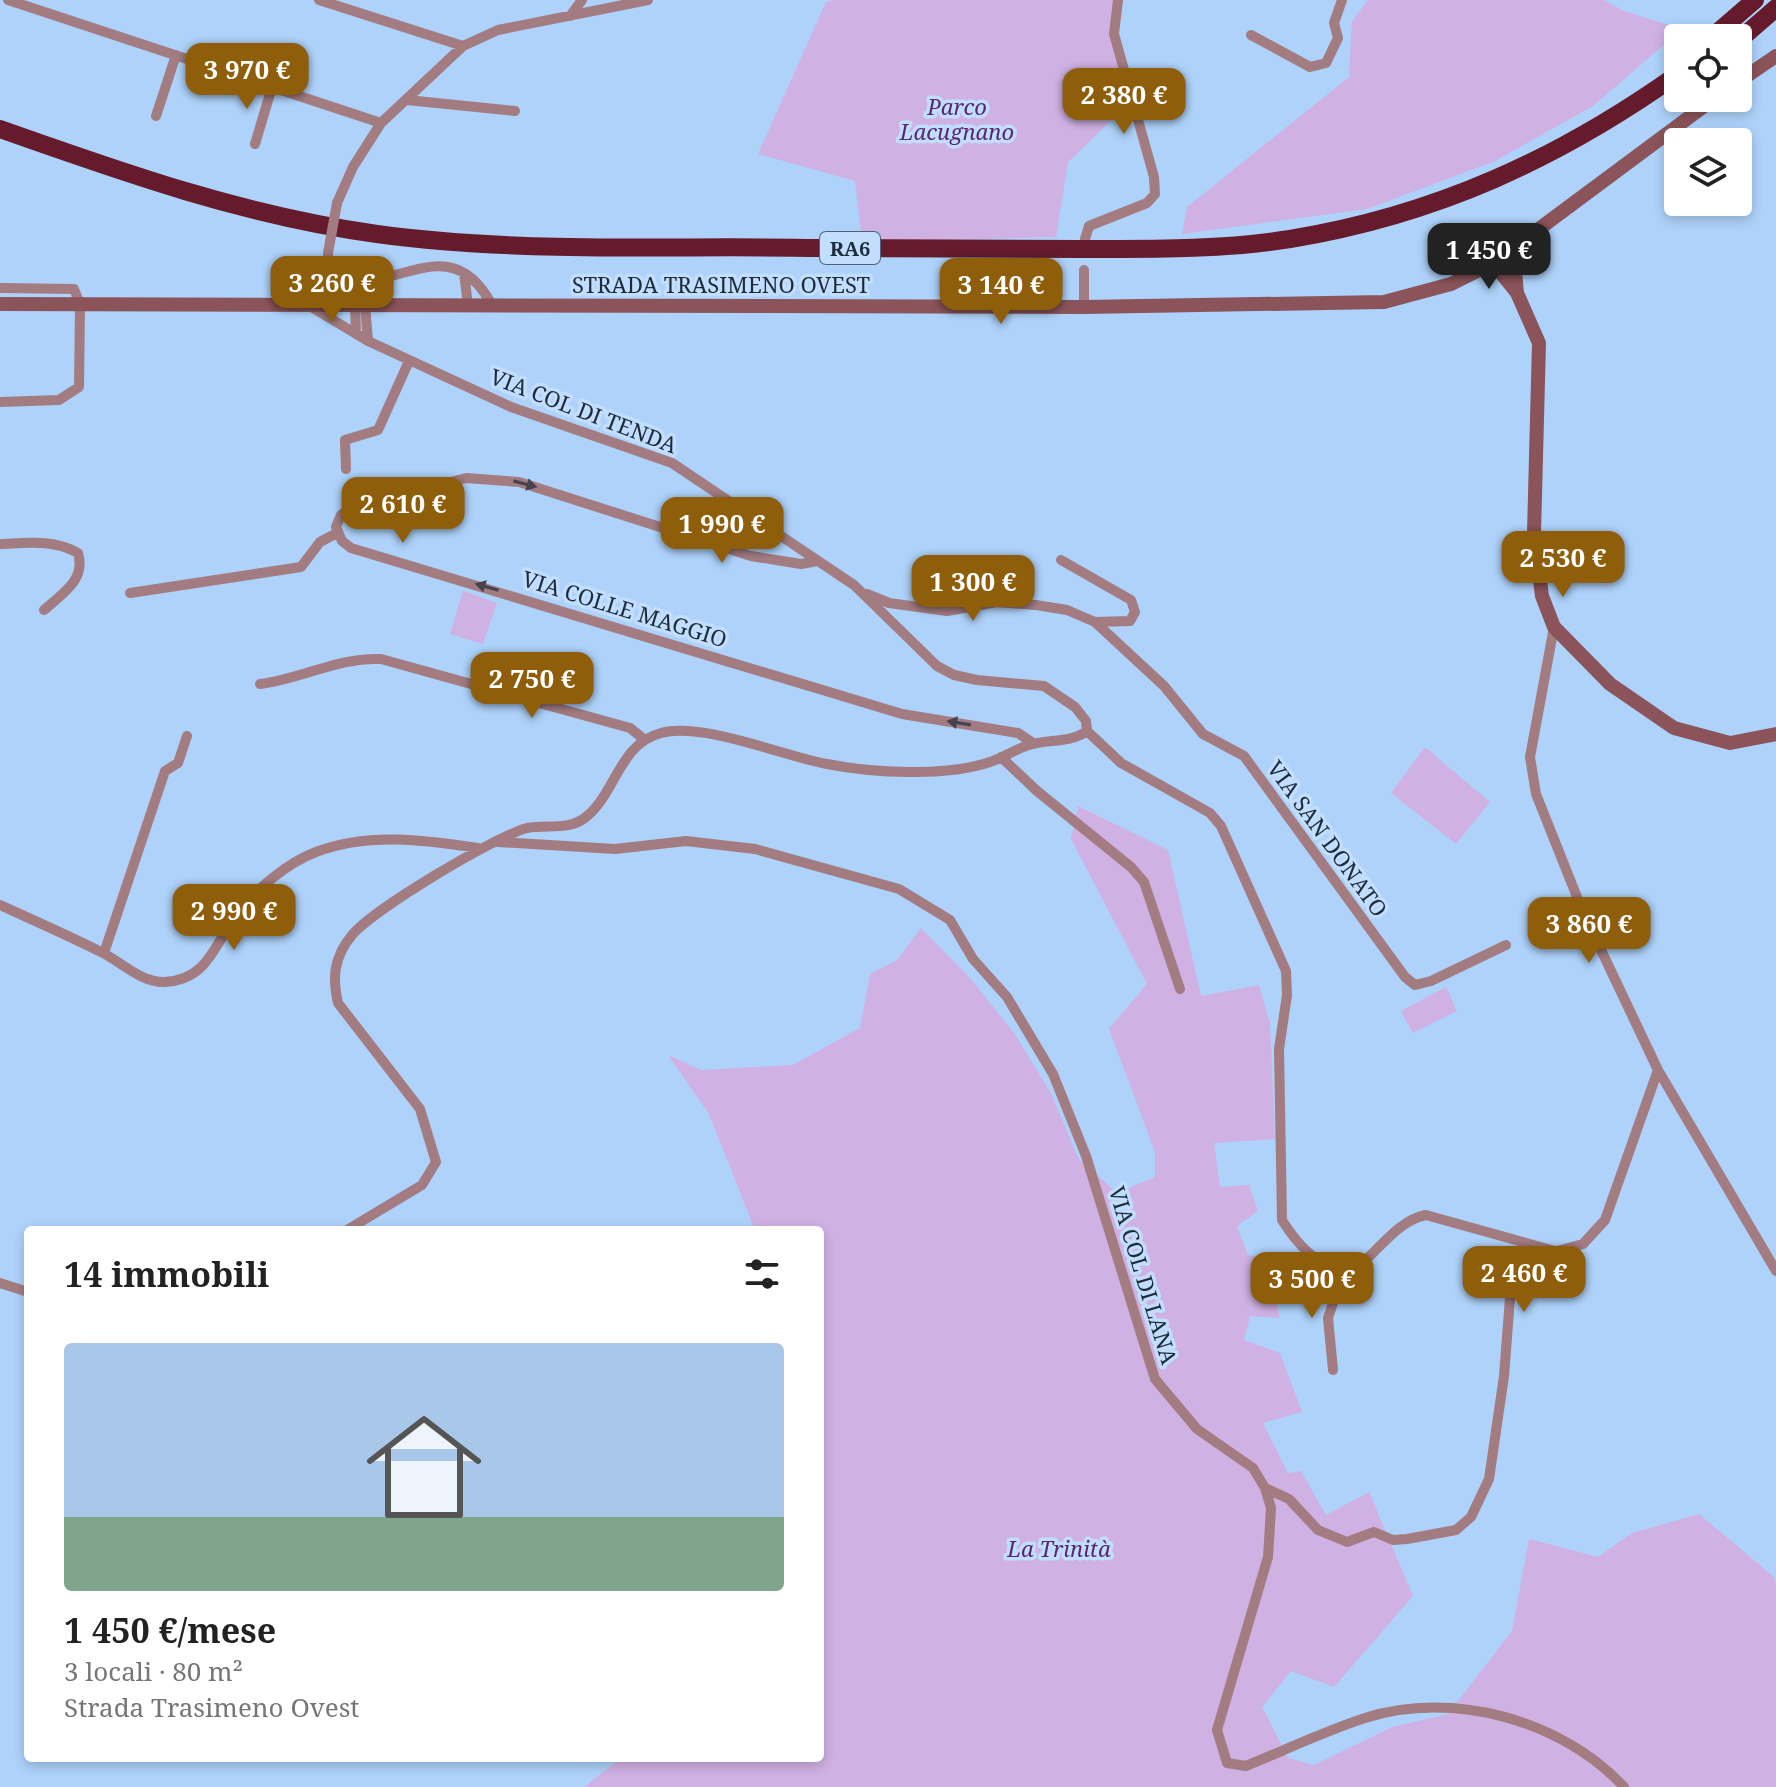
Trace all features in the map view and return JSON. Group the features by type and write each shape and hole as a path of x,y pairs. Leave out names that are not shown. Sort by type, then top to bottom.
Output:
{"highway":[{"path":"1727,24 1755,0"},
{"path":"1739,24 1766,0"},
{"path":"1752,29 1776,8"},
{"path":"1620,115 1638,96 1664,76"},
{"name":"RA6","path":"0,129 160,186 227,204 376,234 466,243 909,249 1210,249 1291,239 1406,213 1540,160 1620,115 1664,84"},
{"name":"RA6","path":"0,141 159,197 226,215 376,245 469,255 1224,260 1352,239 1468,204 1572,156 1664,98"}],"main road":[{"path":"1752,72 1776,56"},
{"name":"STRADA TRASIMENO OVEST","path":"0,304 1084,307 1384,302 1451,284 1493,263 1696,112"},
{"path":"1513,250 1517,293"},
{"path":"1493,263 1517,293 1539,343 1534,533 1542,596 1554,627 1568,637 1610,684 1674,728 1730,743 1776,734"}],"street":[{"path":"8,0 381,123"},
{"path":"319,0 463,46"},
{"path":"570,16 582,0"},
{"path":"492,305 480,287 464,273 442,264 355,284 334,273 328,265 328,253 337,203 353,167 381,123 463,46 498,30 648,0"},
{"path":"1085,239 1089,226 1147,203 1155,194 1154,177 1114,34 1118,0"},
{"path":"1251,35 1310,67 1326,63 1338,38 1334,23 1342,0"},
{"path":"156,116 176,55"},
{"path":"255,144 272,87"},
{"path":"407,100 515,111"},
{"path":"1084,270 1084,307"},
{"path":"464,273 468,305"},
{"path":"0,288 74,289 80,304 79,387 59,400 0,402"},
{"name":"VIA COL DI TENDA","path":"308,305 368,341 531,415 672,463 863,593 937,666 954,675 977,680 1044,686 1075,707 1086,721 1087,731 1121,763 1210,813 1221,826 1286,971 1287,995 1279,1049 1282,1220 1295,1240 1316,1262 1342,1276"},
{"path":"356,334 360,305"},
{"path":"360,305 368,341"},
{"path":"346,469 345,440 378,430 409,361"},
{"path":"130,593 301,567 320,542 337,533 341,515 352,508 480,477 519,482 751,556 801,564 817,561"},
{"name":"VIA COLLE MAGGIO","path":"337,533 351,548 722,658 830,694 902,714 1018,733 1033,743"},
{"path":"0,544 49,543 63,545 78,553 82,566 76,581 44,610"},
{"name":"VIA SAN DONATO","path":"1061,560 1131,600 1135,612 1130,621 1095,622"},
{"name":"VIA SAN DONATO","path":"863,593 889,603 947,611 997,602 1036,605 1067,610 1095,622 1164,686 1203,734 1244,756 1405,977 1415,985 1431,981 1506,945"},
{"path":"1554,627 1530,757 1536,794 1583,912 1658,1070 1776,1271"},
{"path":"260,684 282,681 358,658 381,659 630,728 645,740"},
{"path":"354,1226 422,1185 436,1162 420,1109 338,1003 333,983 335,966 352,935 369,920 492,841 529,828 571,826 586,817 627,756 645,740 680,731 827,764 883,771 968,768 1033,743 1080,736 1087,731"},
{"path":"104,953 165,771 178,763 187,736"},
{"path":"1001,757 1144,882 1180,989"},
{"path":"0,905 104,953 142,978 162,982 180,979 208,964 239,911 270,881 315,853 341,845 417,838 478,848"},
{"name":"VIA COL DI LANA","path":"492,841 615,849 686,841 755,849 899,889 950,920 973,959 1007,997 1053,1074 1086,1156 1155,1379 1197,1429 1253,1468 1265,1488 1289,1499 1318,1530 1347,1542 1374,1532 1393,1540 1456,1530 1471,1517 1483,1493 1504,1376 1511,1285 1522,1266 1535,1257 1555,1251"},
{"path":"1333,1370 1328,1318 1342,1276 1355,1271 1410,1218 1426,1215 1555,1251 1583,1244 1605,1220 1658,1070"},
{"path":"0,1283 24,1291"},
{"path":"1265,1488 1271,1508 1268,1557 1217,1730 1227,1763 1246,1766 1366,1718 1441,1708 1500,1717 1544,1730 1575,1745 1624,1787"}],"green space":[{"name":"Parco Lacugnano","path":"1118,0 1114,34 1131,101 1068,162 1056,237 862,242 855,181 758,154 826,2"},
{"path":"1368,0 1604,0 1624,11 1666,24 1664,45 1593,106 1495,161 1367,209 1182,234 1187,207 1349,77 1352,21"},
{"path":"463,591 497,603 483,644 450,634"},
{"path":"1425,747 1490,802 1456,844 1391,793"},
{"name":"La Trinità","path":"1078,806 1168,850 1201,996 1259,985 1270,1024 1275,1139 1214,1143 1220,1187 1249,1185 1258,1211 1237,1226 1248,1255 1266,1259 1280,1318 1250,1316 1244,1340 1280,1353 1302,1412 1263,1423 1288,1473 1301,1471 1326,1515 1369,1492 1413,1596 1334,1687 1291,1671 1262,1707 1288,1758 1314,1765 1392,1727 1448,1714 1512,1631 1529,1539 1598,1557 1632,1533 1699,1514 1773,1576 1776,1584 1776,1787 584,1787 616,1762 824,1762 824,1226 753,1226 709,1114 668,1055 701,1070 793,1065 860,1028 870,974 897,960 921,928 970,978 1015,1034 1052,1095 1078,1158 1117,1193 1155,1177 1155,1152 1109,1029 1147,984 1071,839"},
{"path":"1446,987 1457,1011 1413,1033 1401,1011"}]}
